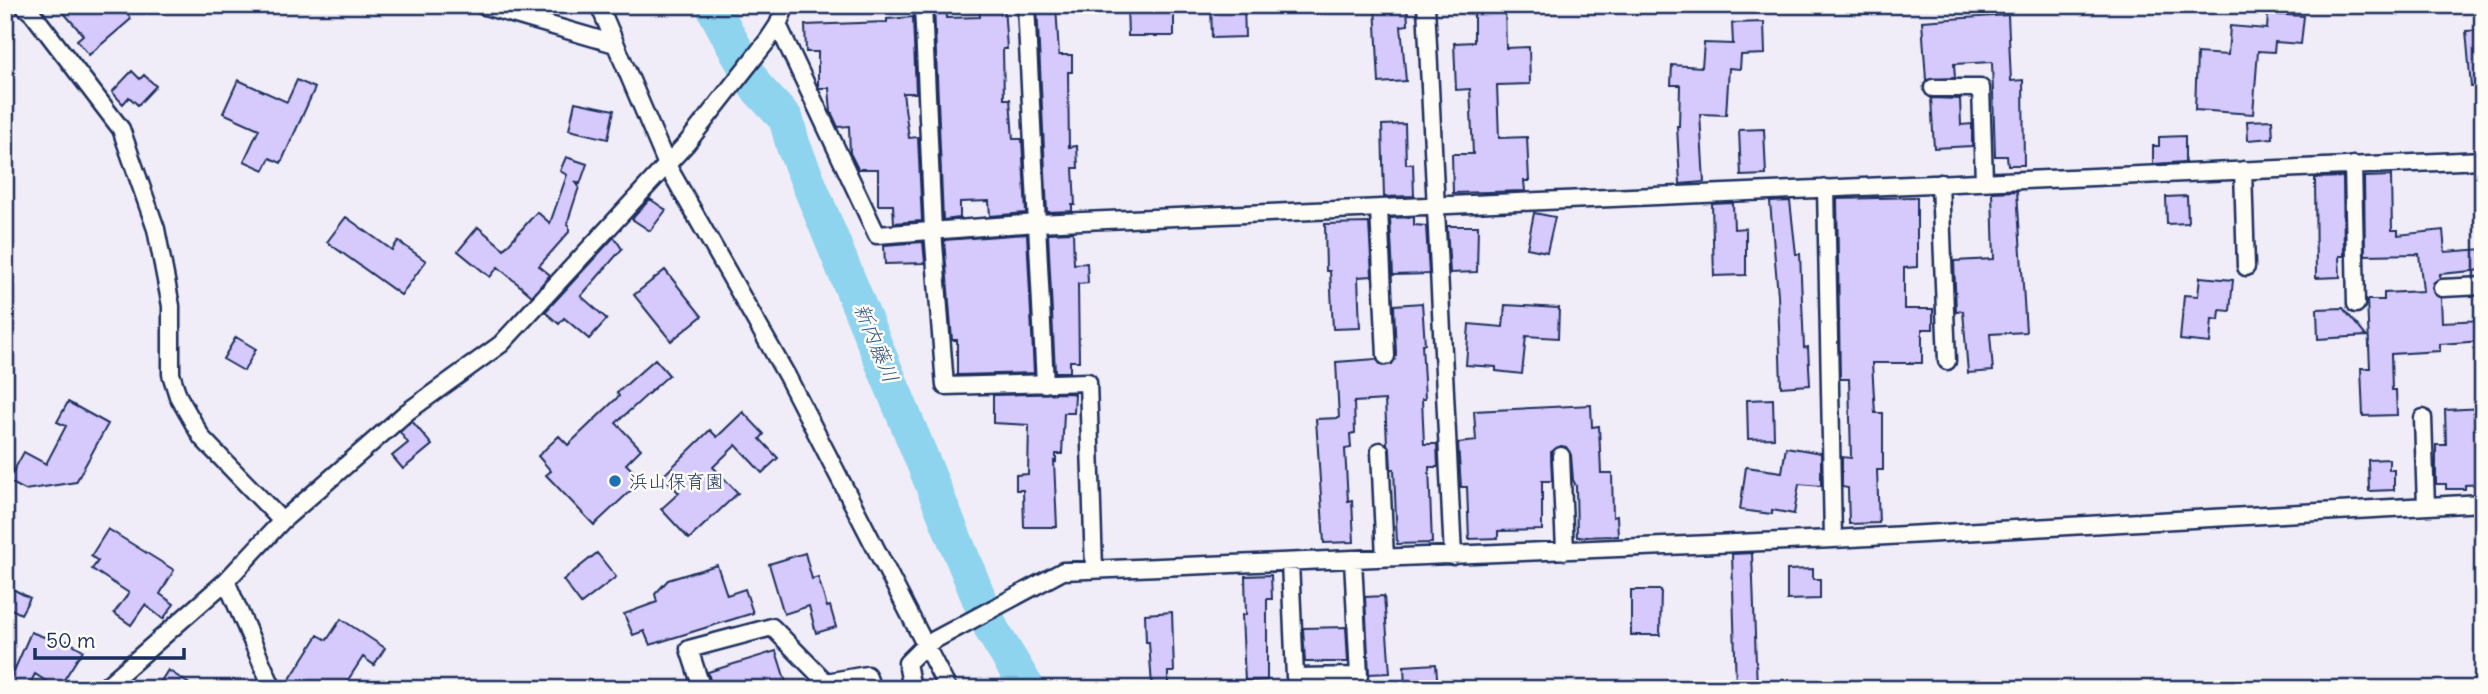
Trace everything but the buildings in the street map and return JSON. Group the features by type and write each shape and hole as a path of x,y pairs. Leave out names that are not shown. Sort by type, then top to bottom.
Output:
{"street":[{"path":"23,5 121,129 156,229 172,306 171,374 178,396 202,438 282,521"},
{"path":"481,5 615,44"},
{"path":"599,5 667,165 788,376 948,689"},
{"path":"103,689 226,581 282,521 407,412 501,344 687,143 768,40 786,5"},
{"path":"923,5 933,230 945,386 1088,382 1094,569"},
{"path":"1026,5 1045,384"},
{"path":"1426,5 1453,556"},
{"path":"778,25 877,235 1037,222 2483,160"},
{"path":"1933,88 1981,88 1984,181"},
{"path":"2353,165 2356,304"},
{"path":"2243,170 2246,267"},
{"path":"1940,183 1947,361"},
{"path":"1826,188 1833,539"},
{"path":"1378,209 1386,356"},
{"path":"2442,288 2483,286"},
{"path":"2423,418 2426,506"},
{"path":"1380,452 1385,558"},
{"path":"1561,456 1564,551"},
{"path":"912,689 907,663 925,645 1063,570 1833,539 2483,503"},
{"path":"1290,562 1294,677 1359,677 1353,559"},
{"path":"226,581 273,689"},
{"path":"702,689 689,649 772,627 826,682 867,676 872,689"}],"waterway":[{"path":"5,20 17,5"},
{"name":"新内藤川","path":"712,5 756,87 786,119 793,145 992,630 1028,689"}],"place":[{"name":"浜山保育園","path":"615,481"}]}
